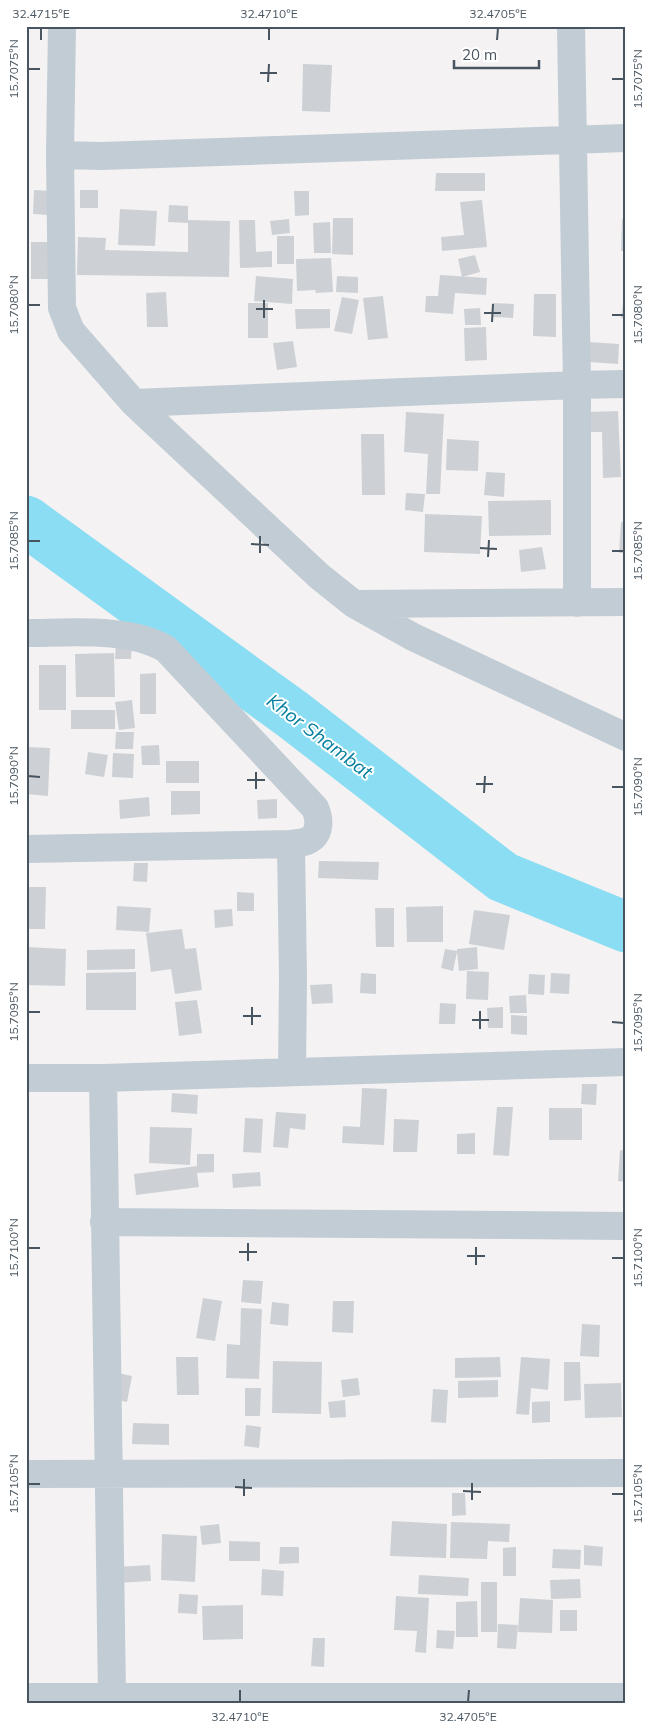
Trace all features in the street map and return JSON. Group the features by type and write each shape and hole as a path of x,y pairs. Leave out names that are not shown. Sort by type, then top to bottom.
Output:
{"street":[{"path":"62,26 60,155 62,308 71,332 134,403 318,576 354,604 413,637 626,737"},
{"path":"571,26 577,385 577,603"},
{"path":"60,155 101,156 626,138"},
{"path":"134,403 626,384"},
{"path":"354,604 626,602"},
{"path":"26,633 88,633 136,637 166,649 315,808 319,821 318,830 313,838 291,844 26,849"},
{"path":"291,844 292,1072"},
{"path":"26,1078 103,1078 626,1062"},
{"path":"103,1078 112,1696"},
{"path":"104,1222 626,1226"},
{"path":"26,1474 626,1473"},
{"path":"26,1697 112,1696 430,1701 626,1697"}],"building":[{"path":"303,64 332,65 330,112 302,111"},
{"path":"436,173 485,173 485,191 435,191"},
{"path":"34,190 52,191 50,215 33,214"},
{"path":"80,190 98,190 98,208 80,208"},
{"path":"294,191 309,191 309,215 295,216"},
{"path":"482,200 487,247 442,251 441,237 464,235 460,202"},
{"path":"169,205 188,206 188,220 230,221 229,277 77,275 78,237 106,238 105,250 188,252 188,223 168,222"},
{"path":"120,209 157,211 155,246 118,245"},
{"path":"333,218 353,218 353,255 332,254"},
{"path":"289,219 290,233 272,235 270,221"},
{"path":"622,219 626,220 626,251 621,251"},
{"path":"239,220 255,220 256,252 272,251 272,267 240,268"},
{"path":"330,222 331,253 314,253 313,223"},
{"path":"277,236 294,236 294,264 277,264"},
{"path":"31,242 51,242 51,279 31,279"},
{"path":"475,255 480,272 462,277 458,259"},
{"path":"331,258 333,292 297,291 296,259"},
{"path":"624,260 626,260 626,288 624,288"},
{"path":"440,275 487,278 486,295 455,293 453,314 425,312 426,296 438,296"},
{"path":"256,276 293,279 292,304 254,301"},
{"path":"337,276 358,277 358,293 336,292"},
{"path":"166,292 168,327 147,327 146,293"},
{"path":"534,294 556,294 556,337 533,336"},
{"path":"383,296 388,338 368,340 363,298"},
{"path":"624,296 626,297 626,319 621,318"},
{"path":"342,297 359,300 352,334 334,331"},
{"path":"248,303 268,303 268,338 248,338"},
{"path":"492,303 514,304 513,318 492,317"},
{"path":"480,308 481,325 465,325 464,309"},
{"path":"295,309 330,309 330,328 296,329"},
{"path":"486,327 487,360 465,361 464,328"},
{"path":"293,341 297,367 277,370 273,343"},
{"path":"588,342 619,344 618,364 588,362"},
{"path":"618,411 621,477 603,478 602,432 588,432 588,412"},
{"path":"406,412 444,414 440,494 426,494 428,454 404,452"},
{"path":"361,434 384,434 385,495 362,495"},
{"path":"447,439 479,441 478,471 446,470"},
{"path":"486,472 505,473 504,497 484,495"},
{"path":"406,493 425,494 423,512 405,510"},
{"path":"551,500 551,535 489,536 488,501"},
{"path":"425,514 482,516 480,554 424,552"},
{"path":"621,522 626,522 626,553 619,553"},
{"path":"542,547 546,569 521,572 519,550"},
{"path":"116,639 132,640 131,659 115,659"},
{"path":"114,653 115,697 76,697 75,654"},
{"path":"39,665 66,665 66,710 39,710"},
{"path":"156,673 156,714 140,714 140,674"},
{"path":"132,700 135,728 119,730 115,702"},
{"path":"71,710 115,710 115,729 71,729"},
{"path":"116,732 134,732 133,749 115,749"},
{"path":"159,745 160,765 142,765 141,746"},
{"path":"26,747 50,748 48,796 26,794"},
{"path":"88,752 108,755 104,777 85,774"},
{"path":"113,753 134,754 133,778 112,777"},
{"path":"166,761 199,761 199,783 166,783"},
{"path":"171,791 200,791 200,814 171,815"},
{"path":"149,797 150,816 120,819 119,800"},
{"path":"277,799 277,818 258,819 257,800"},
{"path":"319,861 379,862 378,880 318,878"},
{"path":"134,863 148,863 147,882 133,881"},
{"path":"29,887 46,887 45,929 28,929"},
{"path":"237,892 254,893 254,911 237,911"},
{"path":"117,906 151,908 149,932 116,930"},
{"path":"443,906 443,942 407,942 406,907"},
{"path":"375,908 394,908 394,947 376,947"},
{"path":"232,909 233,926 215,928 214,910"},
{"path":"474,910 510,915 504,950 469,944"},
{"path":"182,929 185,949 196,948 202,990 175,994 171,969 151,972 146,933"},
{"path":"26,947 66,949 65,986 26,985"},
{"path":"477,947 478,969 459,971 457,952 453,971 441,968 445,949 457,951 457,949"},
{"path":"135,949 135,969 87,970 87,950"},
{"path":"467,971 489,972 488,1000 466,999"},
{"path":"136,972 136,1010 86,1010 86,973"},
{"path":"361,973 376,974 376,994 360,993"},
{"path":"551,973 570,974 569,994 550,993"},
{"path":"529,974 545,975 544,995 528,994"},
{"path":"332,984 333,1003 312,1004 310,985"},
{"path":"526,995 527,1013 510,1013 509,996"},
{"path":"197,1000 202,1033 179,1036 175,1002"},
{"path":"440,1003 456,1004 455,1024 439,1024"},
{"path":"503,1007 503,1028 488,1028 487,1008"},
{"path":"511,1015 527,1016 527,1035 511,1034"},
{"path":"582,1084 597,1084 596,1105 581,1104"},
{"path":"362,1088 387,1089 384,1145 342,1143 343,1126 360,1127"},
{"path":"172,1093 198,1095 197,1114 171,1112"},
{"path":"497,1107 513,1107 509,1156 493,1155"},
{"path":"549,1108 582,1108 582,1140 549,1140"},
{"path":"276,1112 306,1114 305,1130 290,1128 288,1148 273,1147"},
{"path":"245,1118 263,1119 261,1153 243,1152"},
{"path":"394,1119 419,1120 417,1152 393,1152"},
{"path":"150,1127 192,1128 190,1165 149,1163"},
{"path":"475,1133 475,1154 457,1154 457,1134"},
{"path":"620,1150 626,1151 626,1182 618,1181"},
{"path":"197,1154 214,1154 214,1172 197,1173 199,1187 136,1195 134,1174 197,1166"},
{"path":"260,1172 261,1186 233,1188 232,1174"},
{"path":"243,1280 263,1281 261,1304 241,1302"},
{"path":"203,1298 222,1301 215,1341 196,1338"},
{"path":"333,1301 354,1301 353,1333 332,1332"},
{"path":"272,1302 289,1304 288,1326 270,1324"},
{"path":"241,1308 262,1309 259,1379 226,1378 227,1344 240,1345"},
{"path":"582,1324 600,1325 599,1357 580,1356"},
{"path":"176,1357 198,1357 199,1395 177,1395"},
{"path":"500,1357 501,1377 455,1378 455,1358"},
{"path":"521,1357 550,1359 548,1390 531,1388 529,1415 516,1414"},
{"path":"273,1361 322,1362 321,1414 272,1413"},
{"path":"564,1362 580,1362 581,1400 564,1401"},
{"path":"118,1373 132,1376 127,1402 113,1399"},
{"path":"358,1378 360,1395 343,1397 341,1380"},
{"path":"498,1380 498,1397 458,1398 458,1381"},
{"path":"621,1383 622,1417 585,1418 584,1384"},
{"path":"245,1388 261,1388 260,1416 245,1416"},
{"path":"433,1389 448,1390 446,1423 431,1422"},
{"path":"345,1400 346,1417 330,1418 328,1402"},
{"path":"550,1401 550,1422 532,1423 532,1402"},
{"path":"133,1423 169,1424 169,1445 132,1444"},
{"path":"246,1425 261,1427 259,1448 244,1446"},
{"path":"452,1493 465,1493 466,1515 452,1516"},
{"path":"392,1521 447,1524 446,1558 390,1556"},
{"path":"451,1522 510,1524 509,1542 488,1541 487,1559 450,1558"},
{"path":"219,1524 221,1543 202,1545 200,1526"},
{"path":"162,1534 197,1536 195,1582 161,1580"},
{"path":"229,1541 260,1542 260,1561 229,1561"},
{"path":"584,1545 603,1547 602,1566 584,1565"},
{"path":"280,1547 299,1547 299,1563 279,1564"},
{"path":"516,1547 516,1576 503,1576 503,1548"},
{"path":"553,1549 581,1550 580,1569 552,1568"},
{"path":"150,1565 151,1581 117,1583 116,1567"},
{"path":"262,1569 284,1571 283,1596 261,1595"},
{"path":"419,1575 469,1578 468,1596 418,1594"},
{"path":"580,1579 581,1598 551,1599 550,1580"},
{"path":"481,1582 497,1582 497,1632 481,1632"},
{"path":"179,1594 198,1595 197,1614 178,1613"},
{"path":"396,1596 429,1598 426,1653 415,1652 417,1631 394,1630"},
{"path":"520,1598 553,1600 552,1633 518,1632"},
{"path":"477,1601 478,1637 456,1637 456,1602"},
{"path":"243,1605 243,1639 203,1640 202,1606"},
{"path":"560,1610 577,1610 577,1631 560,1631"},
{"path":"498,1624 518,1625 516,1649 497,1648"},
{"path":"437,1630 455,1631 453,1649 436,1648"},
{"path":"313,1638 325,1638 324,1667 311,1666"}],"waterway":[{"name":"Khor Shambat","path":"26,521 292,714 503,877 626,927"}]}
